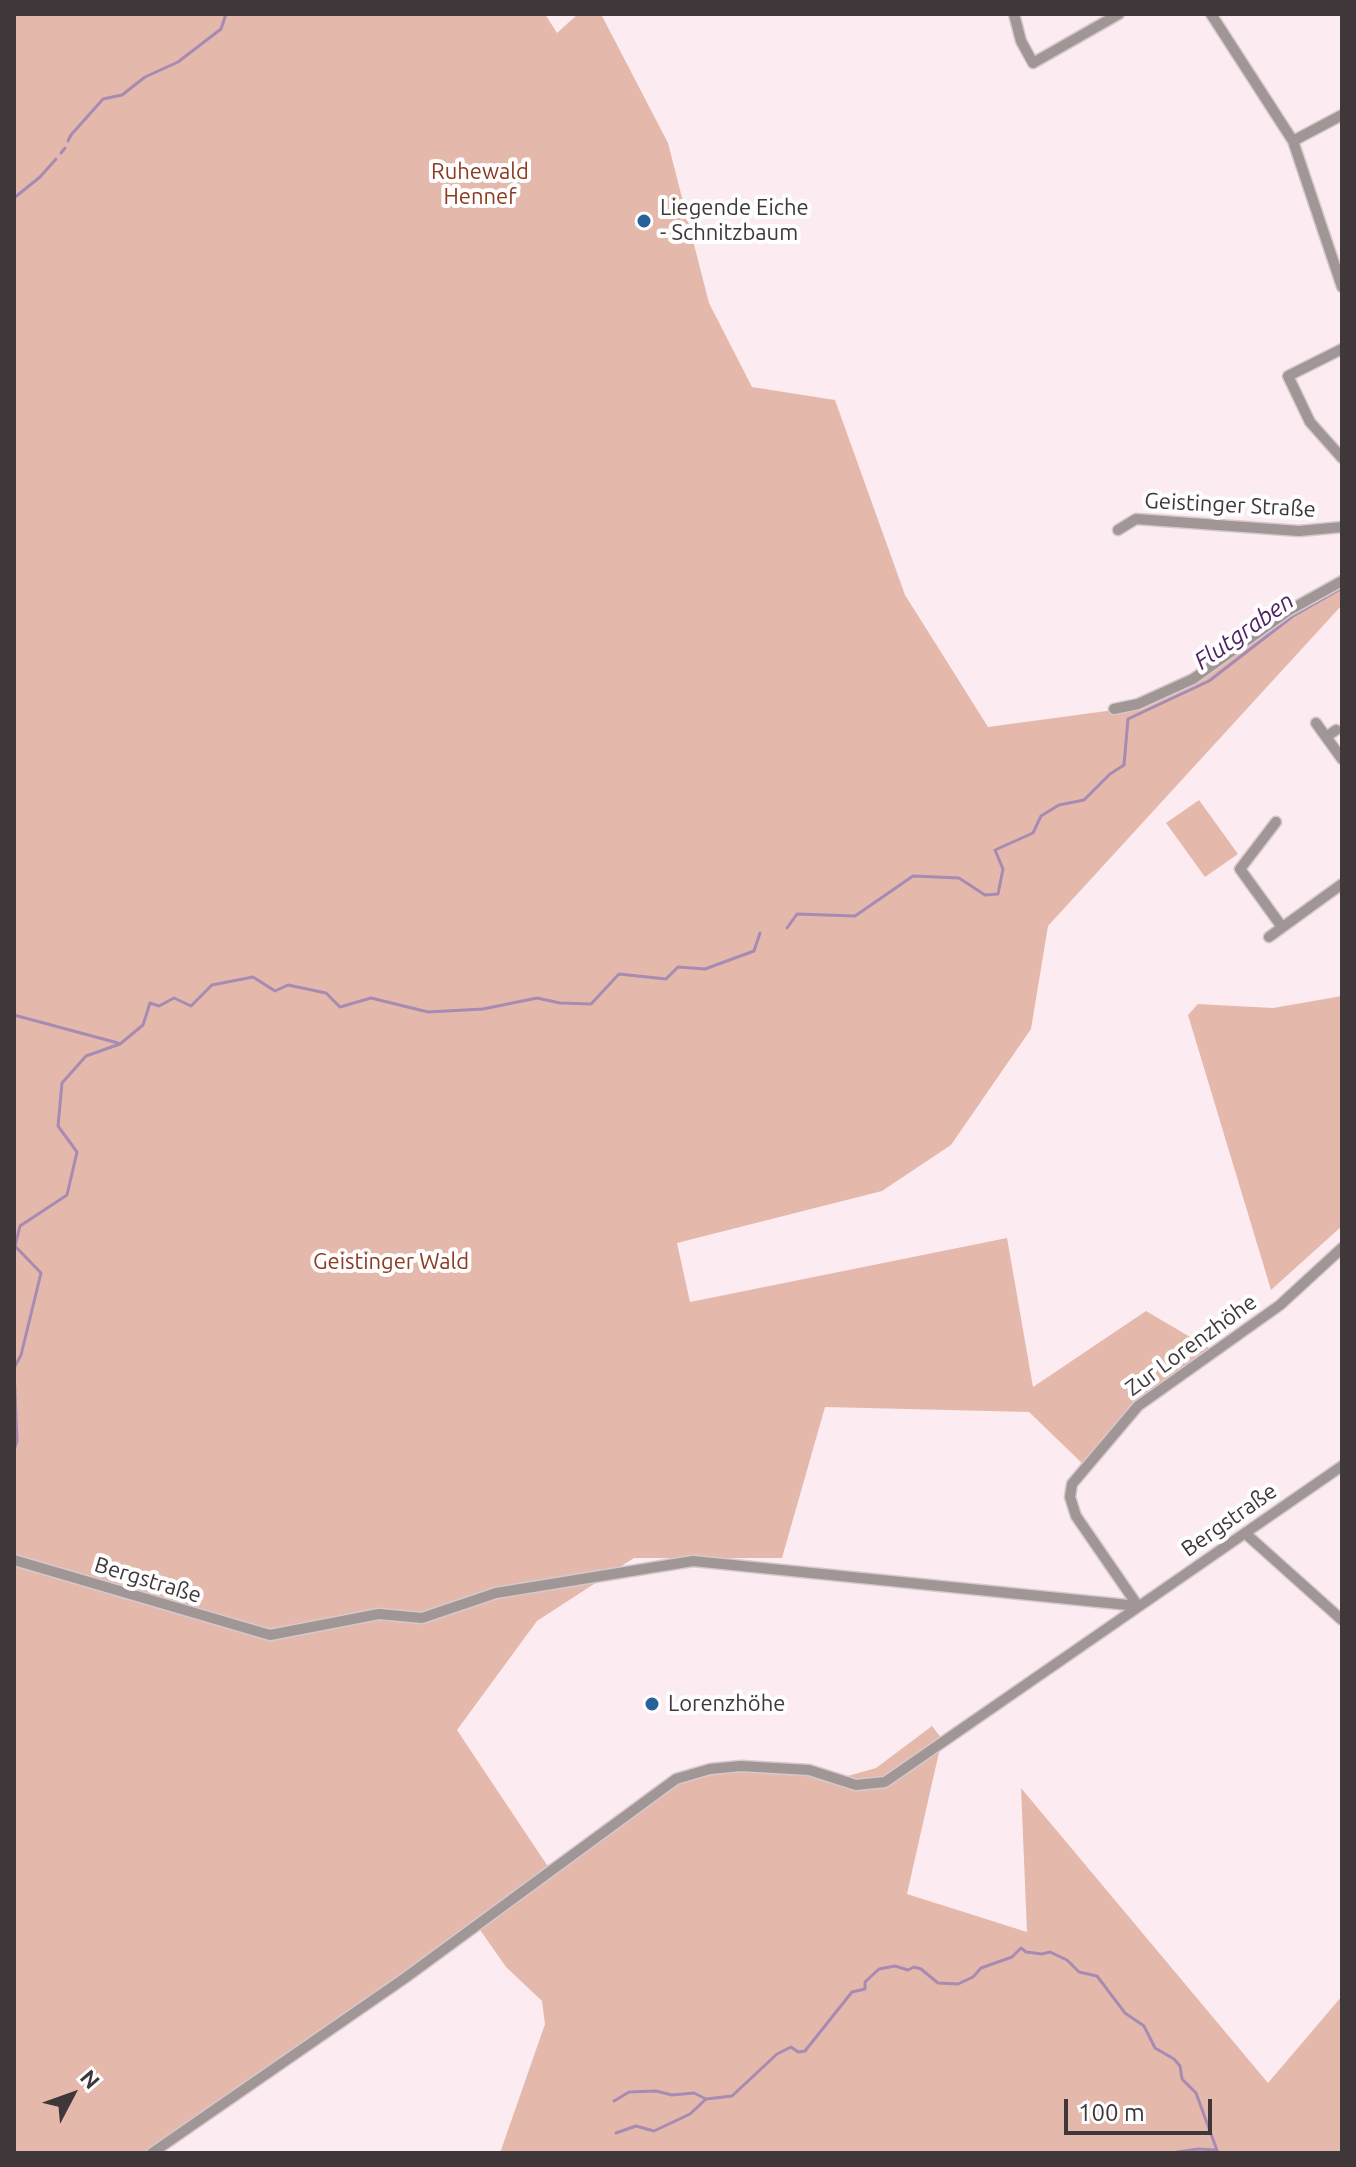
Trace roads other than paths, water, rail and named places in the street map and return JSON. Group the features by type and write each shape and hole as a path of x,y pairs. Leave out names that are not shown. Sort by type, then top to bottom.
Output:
{"street":[{"path":"1014,14 1021,41 1033,63 1119,14"},
{"path":"1211,14 1293,141 1342,287"},
{"path":"1293,141 1342,115"},
{"path":"1342,349 1288,376 1310,422 1342,458"},
{"name":"Geistinger Straße","path":"1118,530 1136,519 1299,531 1342,527"},
{"path":"1114,709 1138,704 1193,679 1288,611 1342,581"},
{"path":"1316,723 1331,733 1342,759"},
{"path":"1276,822 1240,869 1282,927"},
{"path":"1269,937 1342,884"},
{"name":"Zur Lorenzhöhe","path":"1138,1606 1076,1516 1070,1497 1072,1484 1138,1406 1280,1305 1342,1248"},
{"name":"Bergstraße","path":"152,2153 405,1978 676,1779 710,1769 741,1766 809,1770 856,1785 885,1782 1342,1466"},
{"path":"1246,1534 1342,1620"},
{"name":"Bergstraße","path":"14,1560 270,1635 379,1614 422,1618 496,1593 693,1561 1138,1606"}],"waterway":[{"path":"68,141 103,99 122,95 145,77 178,62 221,29 226,14"},
{"path":"61,153 65,148"},
{"path":"14,198 56,159"},
{"name":"Flutgraben","path":"787,928 797,914 855,916 913,876 959,878 985,895 998,894 1003,869 995,850 1033,833 1041,816 1059,805 1084,800 1110,774 1124,765 1128,719 1209,681 1293,616 1342,588"},
{"name":"Flutgraben","path":"14,1450 17,1441 14,1368 21,1355 41,1273 15,1246 20,1226 67,1195 77,1152 58,1126 62,1083 86,1056 120,1044 143,1025 150,1003 159,1006 174,998 191,1006 212,985 253,977 275,991 288,985 326,993 340,1007 371,998 428,1012 483,1009 537,998 560,1003 591,1004 619,974 666,979 678,967 705,969 754,951 760,933"},
{"path":"14,1015 118,1043"},
{"path":"616,2133 636,2126 654,2131 690,2114 706,2099 732,2096 777,2054 791,2047 798,2052 805,2051 852,1992 865,1989 865,1982 879,1969 895,1966 908,1970 914,1967 938,1983 958,1984 973,1977 981,1968 1012,1957 1021,1948 1026,1952 1050,1952 1067,1960 1079,1972 1097,1976 1125,2013 1144,2026 1155,2048 1180,2066 1182,2079 1196,2093 1218,2153"},
{"path":"614,2101 629,2092 656,2091 672,2095 694,2093 706,2099"},
{"path":"1171,2153 1217,2150"}],"place":[{"name":"Liegende Eiche - Schnitzbaum","path":"644,221"},
{"name":"Lorenzhöhe","path":"652,1704"}],"park label":[{"name":"Ruhewald Hennef","path":"480,184"},
{"name":"Geistinger Wald","path":"391,1262"}]}
